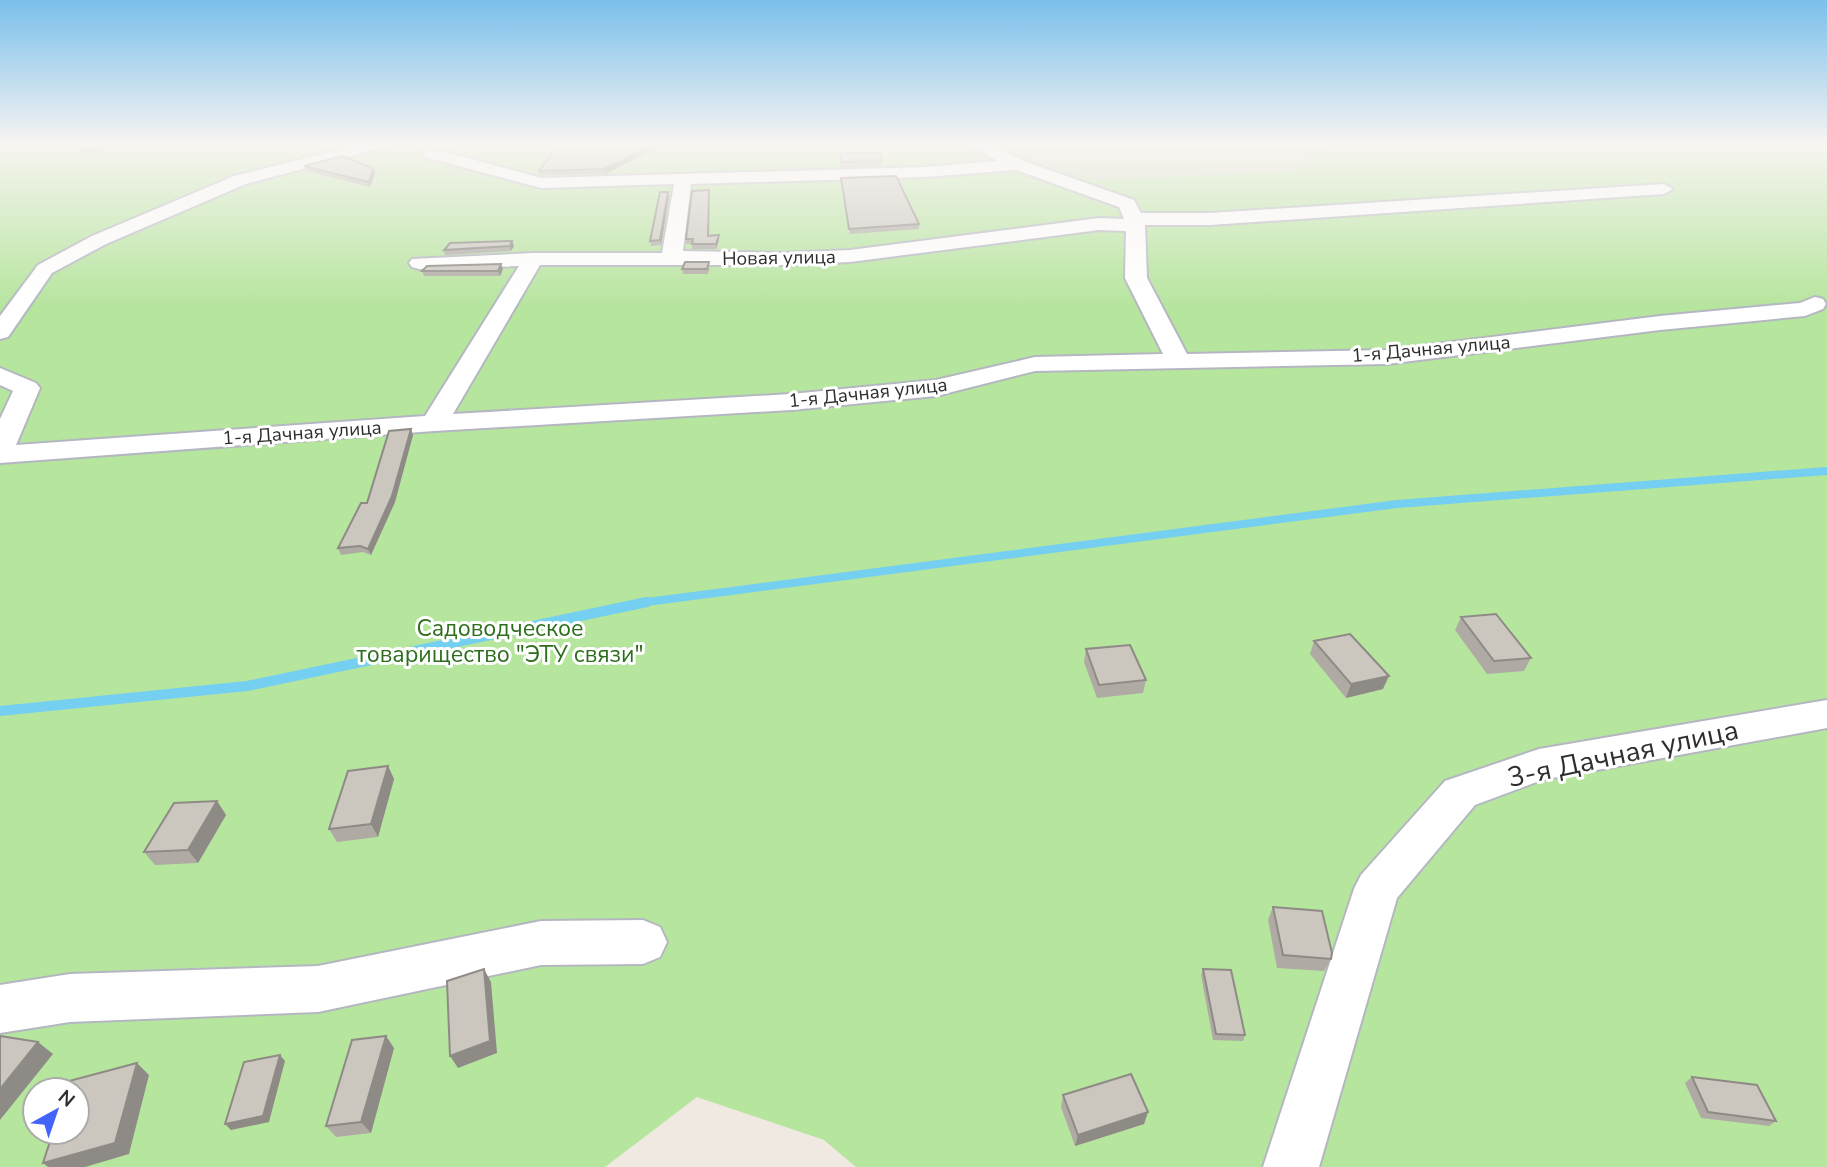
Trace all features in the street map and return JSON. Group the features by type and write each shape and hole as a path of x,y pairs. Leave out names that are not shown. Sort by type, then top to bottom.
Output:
{"street":[{"path":"0,332 45,269 99,240 197,198"},
{"path":"671,257 681,198"},
{"path":"1116,198 1127,204 1136,222 1136,279 1179,361"},
{"name":"Новая улица","path":"419,263 533,259 784,259 850,256 1099,224 1521,198"},
{"path":"434,423 533,259"},
{"name":"1-я Дачная улица","path":"0,452 791,401 936,388 1035,364 1387,357 1660,323 1805,309 1815,304"},
{"path":"0,376 27,388 12,418 0,452"},
{"name":"3-я Дачная улица","path":"1291,1167 1377,889 1460,793 1539,765 1827,714"},
{"path":"0,1009 70,998 318,989 541,943 643,942"}],"green space":[{"name":"Садоводческое товарищество \"ЭТУ связи\"","path":"0,198 1827,198 1827,1167 856,1167 824,1140 697,1097 605,1167 0,1167"}],"building":[{"path":"659,198 667,198 660,240 650,241"},
{"path":"691,198 709,198 708,236 719,235 716,244 692,244 693,239 686,239"},
{"path":"844,198 907,198 919,224 849,229"},
{"path":"512,241 510,246 444,250 450,243"},
{"path":"685,262 709,262 707,269 682,269"},
{"path":"501,264 498,271 422,271 427,266"},
{"path":"411,429 392,496 368,549 360,546 338,548 361,503 367,503 389,431"},
{"path":"1496,614 1531,658 1494,661 1461,617"},
{"path":"1350,634 1389,676 1351,684 1314,641"},
{"path":"1130,645 1146,680 1099,685 1086,649"},
{"path":"388,766 371,824 329,829 348,771"},
{"path":"217,801 188,850 144,852 174,803"},
{"path":"1273,907 1322,911 1331,959 1283,955"},
{"path":"484,969 490,1041 450,1056 447,981"},
{"path":"1203,969 1231,970 1245,1035 1216,1034"},
{"path":"0,1036 38,1042 0,1089"},
{"path":"386,1036 361,1122 326,1126 352,1040"},
{"path":"280,1055 263,1116 225,1124 244,1062"},
{"path":"137,1063 115,1143 43,1163 48,1146 91,1146 91,1076 88,1076"},
{"path":"1131,1074 1148,1112 1078,1135 1063,1095"},
{"path":"1692,1077 1757,1085 1776,1121 1708,1112"}],"waterway":[{"path":"639,603 1397,504 1827,471"},
{"path":"0,711 247,686 647,602"}]}
